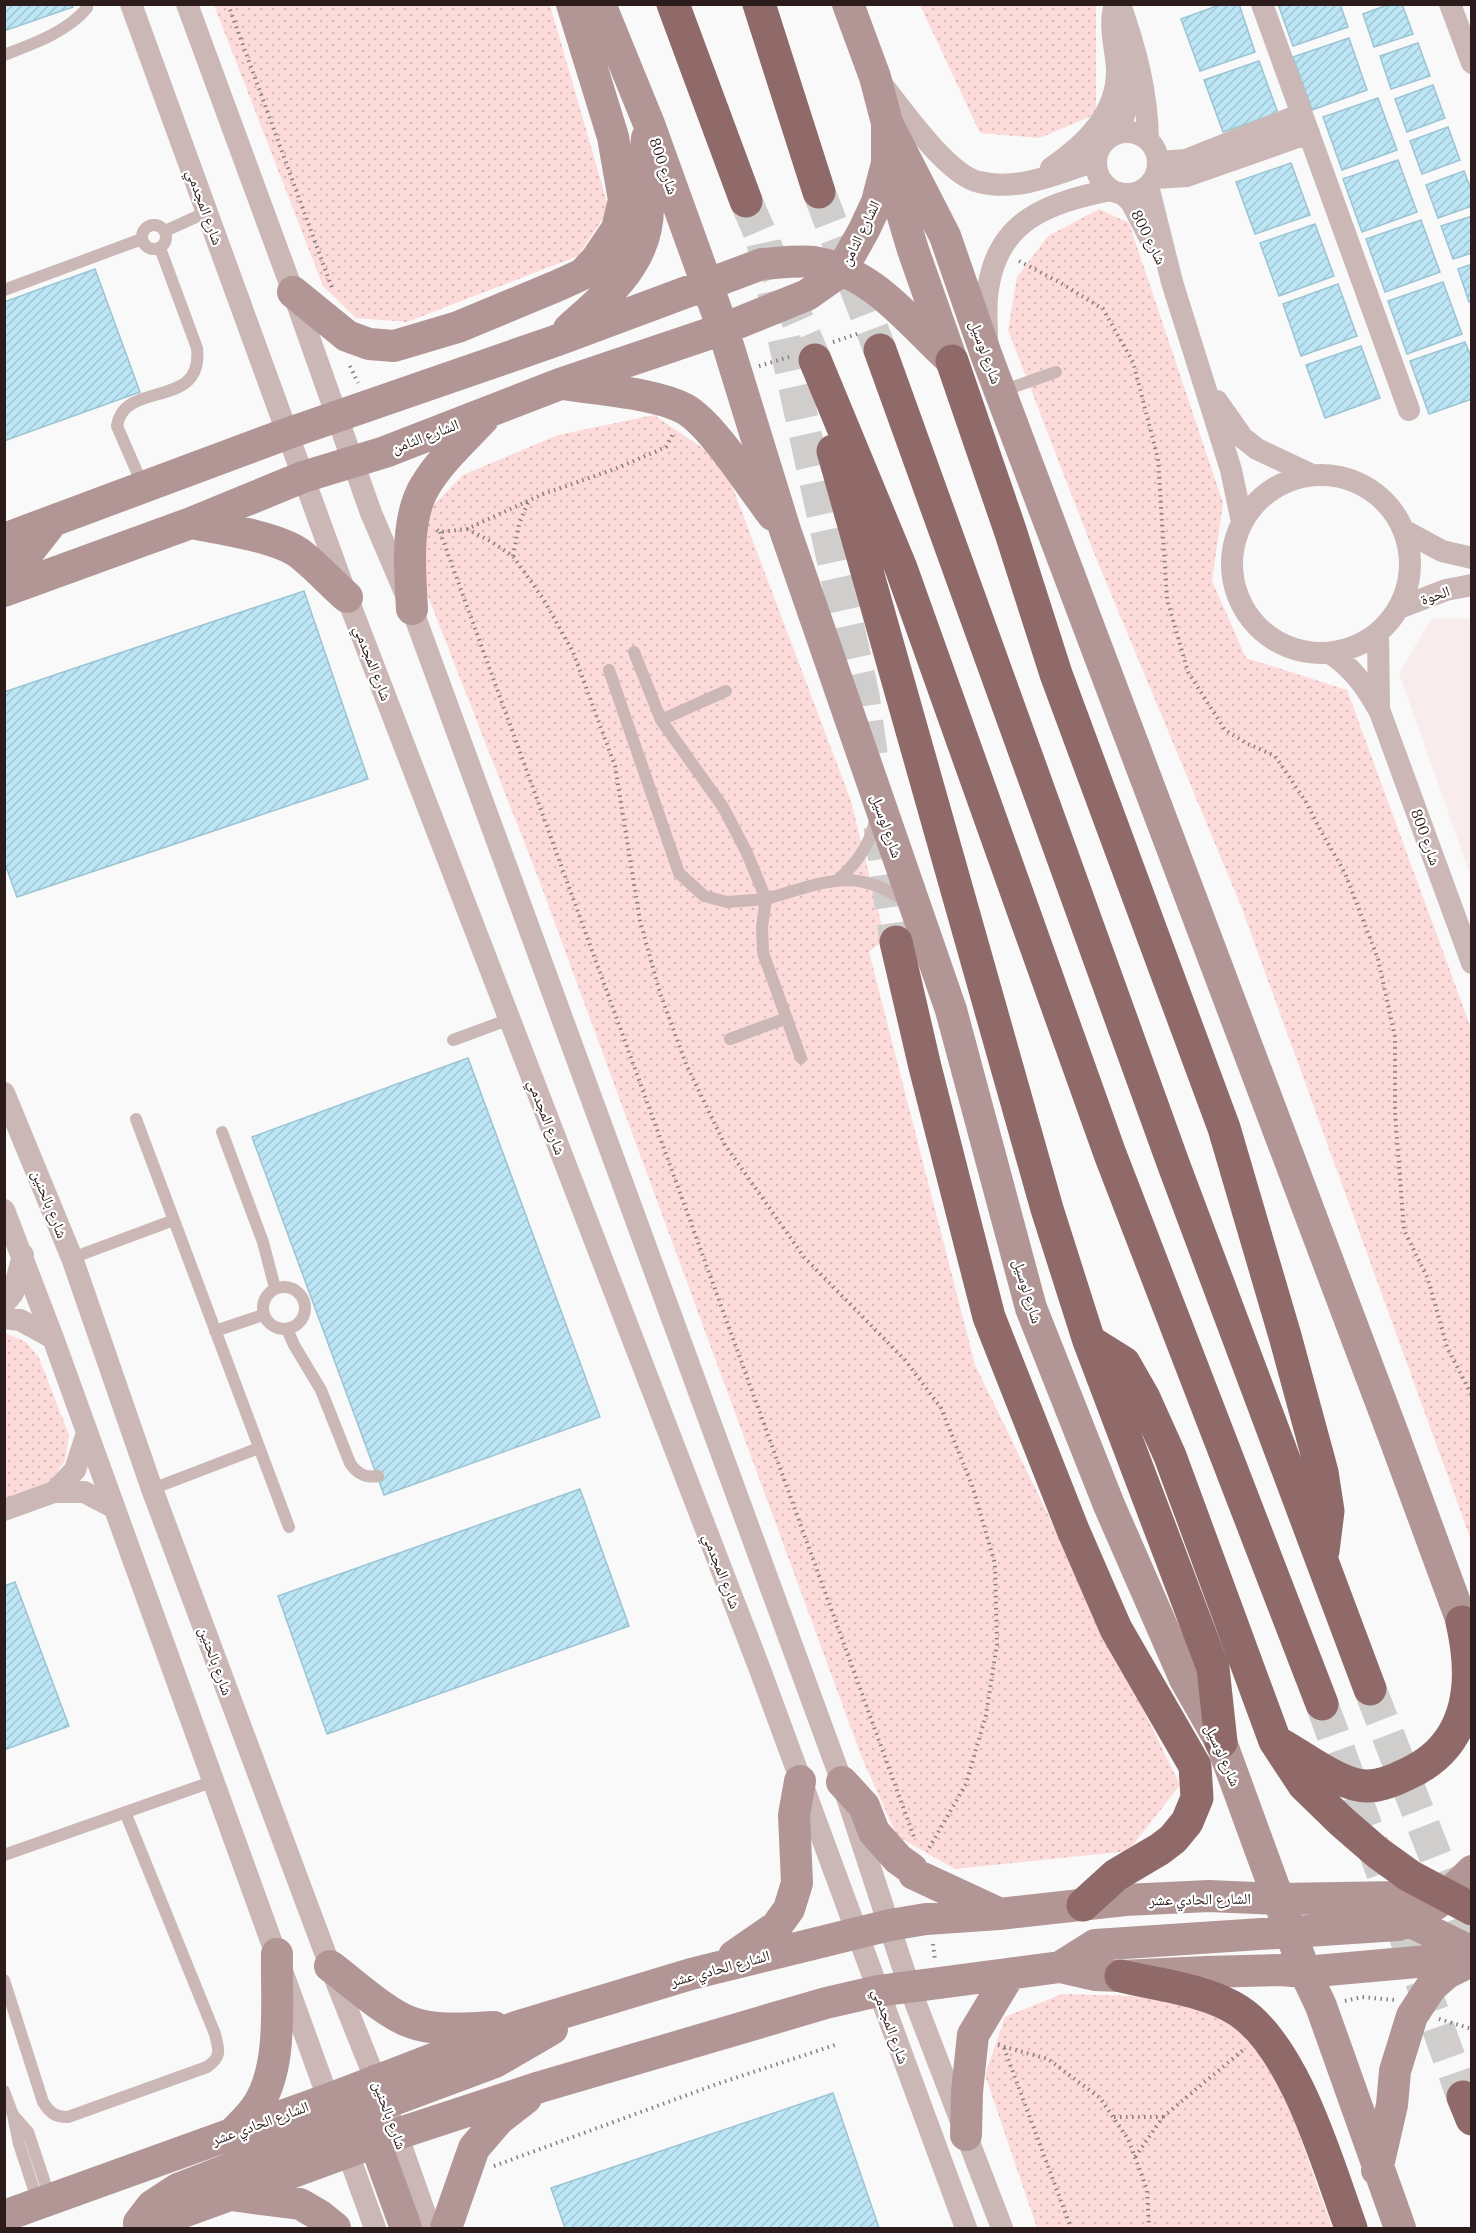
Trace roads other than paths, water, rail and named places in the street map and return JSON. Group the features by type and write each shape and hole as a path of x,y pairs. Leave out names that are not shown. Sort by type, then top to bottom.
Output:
{"highway":[{"path":"672,4 746,201"},
{"path":"759,4 819,192"},
{"path":"871,341 1177,1174 1370,1689"},
{"path":"1221,1742 1213,1668 1089,1341 1047,1209 835,460 817,359 901,568 1110,1154 1322,1704"},
{"path":"952,361 1056,674 1224,1128 1322,1472 1328,1511 1323,1559"},
{"path":"896,942 989,1317 1073,1530 1116,1629 1195,1766 1197,1797 1187,1822 1173,1839 1116,1875 1083,1905"},
{"path":"1089,1341 1124,1362 1144,1398 1170,1456 1275,1741 1304,1785 1378,1853 1410,1876 1463,1901"},
{"path":"1275,1741 1334,1777 1367,1786 1393,1781 1421,1768 1440,1752 1460,1728 1468,1700 1470,1657 1467,1634"},
{"path":"1121,1976 1201,1995 1239,2011 1263,2034 1278,2054 1304,2099 1351,2229"}],"street":[{"name":"شارع المجدمي","path":"131,4 347,597 755,1656 966,2229"},
{"name":"شارع المجدمي","path":"187,4 371,513 412,609 842,1782 909,1986 1002,2229"},
{"path":"293,292 347,336 369,344 394,346 458,327 583,274 596,260 617,229 624,200 613,137 572,4"},
{"name":"شارع 800","path":"600,4 649,124 723,329"},
{"name":"شارع لوسيل","path":"848,4 875,77 887,123 945,236 987,357 1467,1634"},
{"path":"1029,181 1077,149 1094,132 1107,111 1116,84 1117,69 1111,26 1115,4"},
{"path":"1120,4 1137,55 1146,97 1148,140"},
{"path":"1262,4 1409,410"},
{"path":"1450,4 1472,63"},
{"path":"1120,132 1131,94 1137,55"},
{"path":"875,77 955,170 977,182 1012,184 1029,181 1095,161"},
{"name":"الشارع الثامن","path":"4,591 191,524 303,477 354,464 560,384 723,329 807,295 841,271 864,230 877,202 887,163 887,123"},
{"path":"555,342 610,293 641,249 647,227 645,157 649,124"},
{"path":"1153,175 1187,176 1305,124"},
{"path":"987,357 987,290 999,249 1008,237 1037,213 1073,198 1141,191 1153,175 1157,154 1148,140 1135,133 1120,132 1113,135 1101,145 1095,161 1099,178 1117,192"},
{"path":"887,163 913,250 952,361"},
{"name":"شارع 800","path":"1153,175 1172,282 1231,470 1242,522"},
{"name":"شارع 800","path":"1117,192 1138,214 1172,282"},
{"name":"الشارع الثامن","path":"4,539 286,434 555,342 762,264 815,262 841,271 884,294 952,361"},
{"name":"شارع لوسيل","path":"723,329 785,530 951,1010 1031,1308 1109,1505 1185,1680 1221,1742 1305,1972 1321,2006 1377,2170 1400,2229"},
{"name":"شارع 800","path":"1202,378 1243,438 1257,449 1312,475"},
{"path":"560,384 661,399 687,410 712,434 785,530"},
{"path":"412,609 410,536 413,517 425,486 452,451 492,410"},
{"path":"1312,475 1341,477 1368,488 1390,506 1405,531 1411,557 1409,584 1399,608 1378,633 1364,643 1347,650 1330,653 1306,652 1283,645 1262,632 1246,614 1236,592 1231,568 1234,544 1242,522 1260,499 1284,483 1312,475"},
{"path":"4,566 23,559 52,521"},
{"path":"191,524 259,538 297,552 347,597"},
{"path":"1405,531 1442,551 1472,558"},
{"name":"الحوة","path":"1399,608 1446,590 1472,585"},
{"name":"شارع 800","path":"1378,633 1380,712"},
{"name":"شارع 800","path":"1330,653 1358,676 1380,712 1472,963"},
{"name":"شارع بالحنين","path":"4,1093 72,1258 152,1489 330,1966 364,2118 375,2229"},
{"name":"شارع بالحنين","path":"4,1210 23,1255 277,1954 364,2118 430,2229"},
{"path":"4,1304 13,1293 23,1255"},
{"path":"4,1318 20,1320 53,1338"},
{"path":"54,1492 75,1470 87,1432"},
{"path":"4,1510 54,1492 84,1492 114,1507"},
{"path":"723,1966 743,1948 776,1927 789,1909 797,1883 794,1815 800,1781"},
{"path":"842,1782 864,1806 874,1832 898,1859 912,1869 914,1874 999,1914"},
{"path":"1060,1967 1095,1945 1216,1936 1292,1934 1398,1925 1463,1901 1472,1871"},
{"name":"الشارع الحادي عشر","path":"137,2229 231,2195 519,2026 723,1966 856,1932 926,1919 999,1914 1125,1900 1209,1896 1463,1901"},
{"path":"1279,1899 1389,1916 1409,1922 1472,1952"},
{"path":"233,2133 256,2108 272,2074 276,2042 277,1954"},
{"path":"1377,2170 1392,2105 1395,2071 1402,2043 1416,2010 1431,1986 1447,1973 1472,1959"},
{"name":"الشارع الحادي عشر","path":"4,2216 233,2133 364,2118 540,2087 826,2003 878,1991 1060,1967 1095,1975 1121,1976 1217,1971 1305,1972 1472,1959"},
{"path":"330,1966 409,2022 450,2028 519,2026"},
{"path":"966,2135 967,2092 973,2035 1009,1975"},
{"path":"137,2229 152,2206 178,2189 364,2118 495,2062 558,2026 584,2006"},
{"path":"446,2229 474,2148 499,2119 540,2087"},
{"path":"364,2118 406,2229"},
{"path":"231,2195 300,2204 319,2215 334,2229"}],"lane":[{"path":"4,55 54,33 78,19 87,8 87,4"},
{"path":"165,231 207,212"},
{"path":"157,225 165,231 166,240 160,248 155,250 146,247 142,234 148,227 157,225"},
{"path":"4,290 142,239"},
{"path":"143,488 117,426 118,415 124,407 134,402 181,387 193,374 198,357 197,348 160,248"},
{"path":"1001,392 1056,372"},
{"path":"634,652 661,720 723,807 746,851 766,899 762,927 763,953 801,1058"},
{"path":"609,670 679,873 704,896 728,902 766,899 839,879 881,886 894,893 916,912"},
{"path":"661,720 726,691"},
{"path":"839,879 859,859 868,840 875,820 876,792"},
{"path":"730,1040 787,1018"},
{"path":"453,1040 510,1019"},
{"path":"136,1119 289,1527"},
{"path":"222,1132 263,1242 274,1288"},
{"path":"72,1258 174,1220"},
{"path":"274,1288 294,1289 303,1298 305,1311 303,1318 299,1323 287,1329 273,1326 263,1315 264,1299 274,1288"},
{"path":"215,1330 263,1315"},
{"path":"287,1329 321,1390 353,1468 364,1476 378,1476"},
{"path":"152,1489 259,1448"},
{"path":"4,1855 214,1781"},
{"path":"4,1980 43,2102 57,2117 68,2117 207,2067 216,2061 219,2050 215,2034 125,1812"},
{"path":"4,2091 9,2117 45,2201"}],"tunnel":[{"path":"819,192 880,350"},
{"path":"746,201 815,360"},
{"path":"763,243 863,695 872,760"},
{"path":"880,826 896,942"},
{"path":"1370,1689 1472,1950"},
{"path":"1322,1704 1463,2097"}]}
